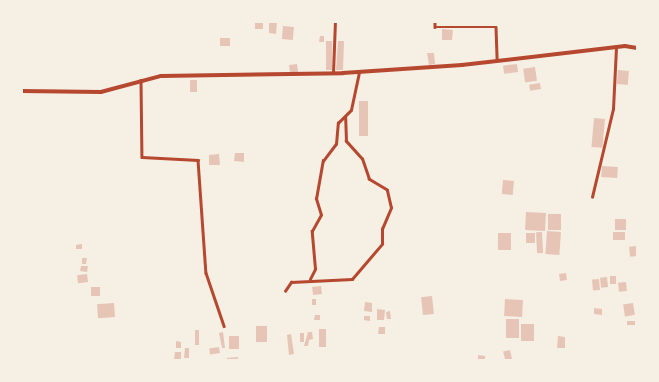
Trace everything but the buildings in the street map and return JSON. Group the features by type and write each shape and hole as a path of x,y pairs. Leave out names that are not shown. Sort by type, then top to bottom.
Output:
{"main road":[{"path":"22,91 101,92 141,80 176,75 333,73 497,60 616,47 637,48"}],"street":[{"path":"333,73 335,22"},
{"path":"435,22 435,27 496,27 497,60"},
{"path":"592,197 613,109 616,47"},
{"path":"310,279 315,269 312,231 321,215 316,199 323,161 336,144 338,123 351,110 360,71"},
{"path":"141,80 142,157 198,160 206,272 224,326"},
{"path":"285,291 287,283 310,279 352,279 382,244 382,228 390,213 387,190 369,179 362,159 346,141 344,117"}]}
